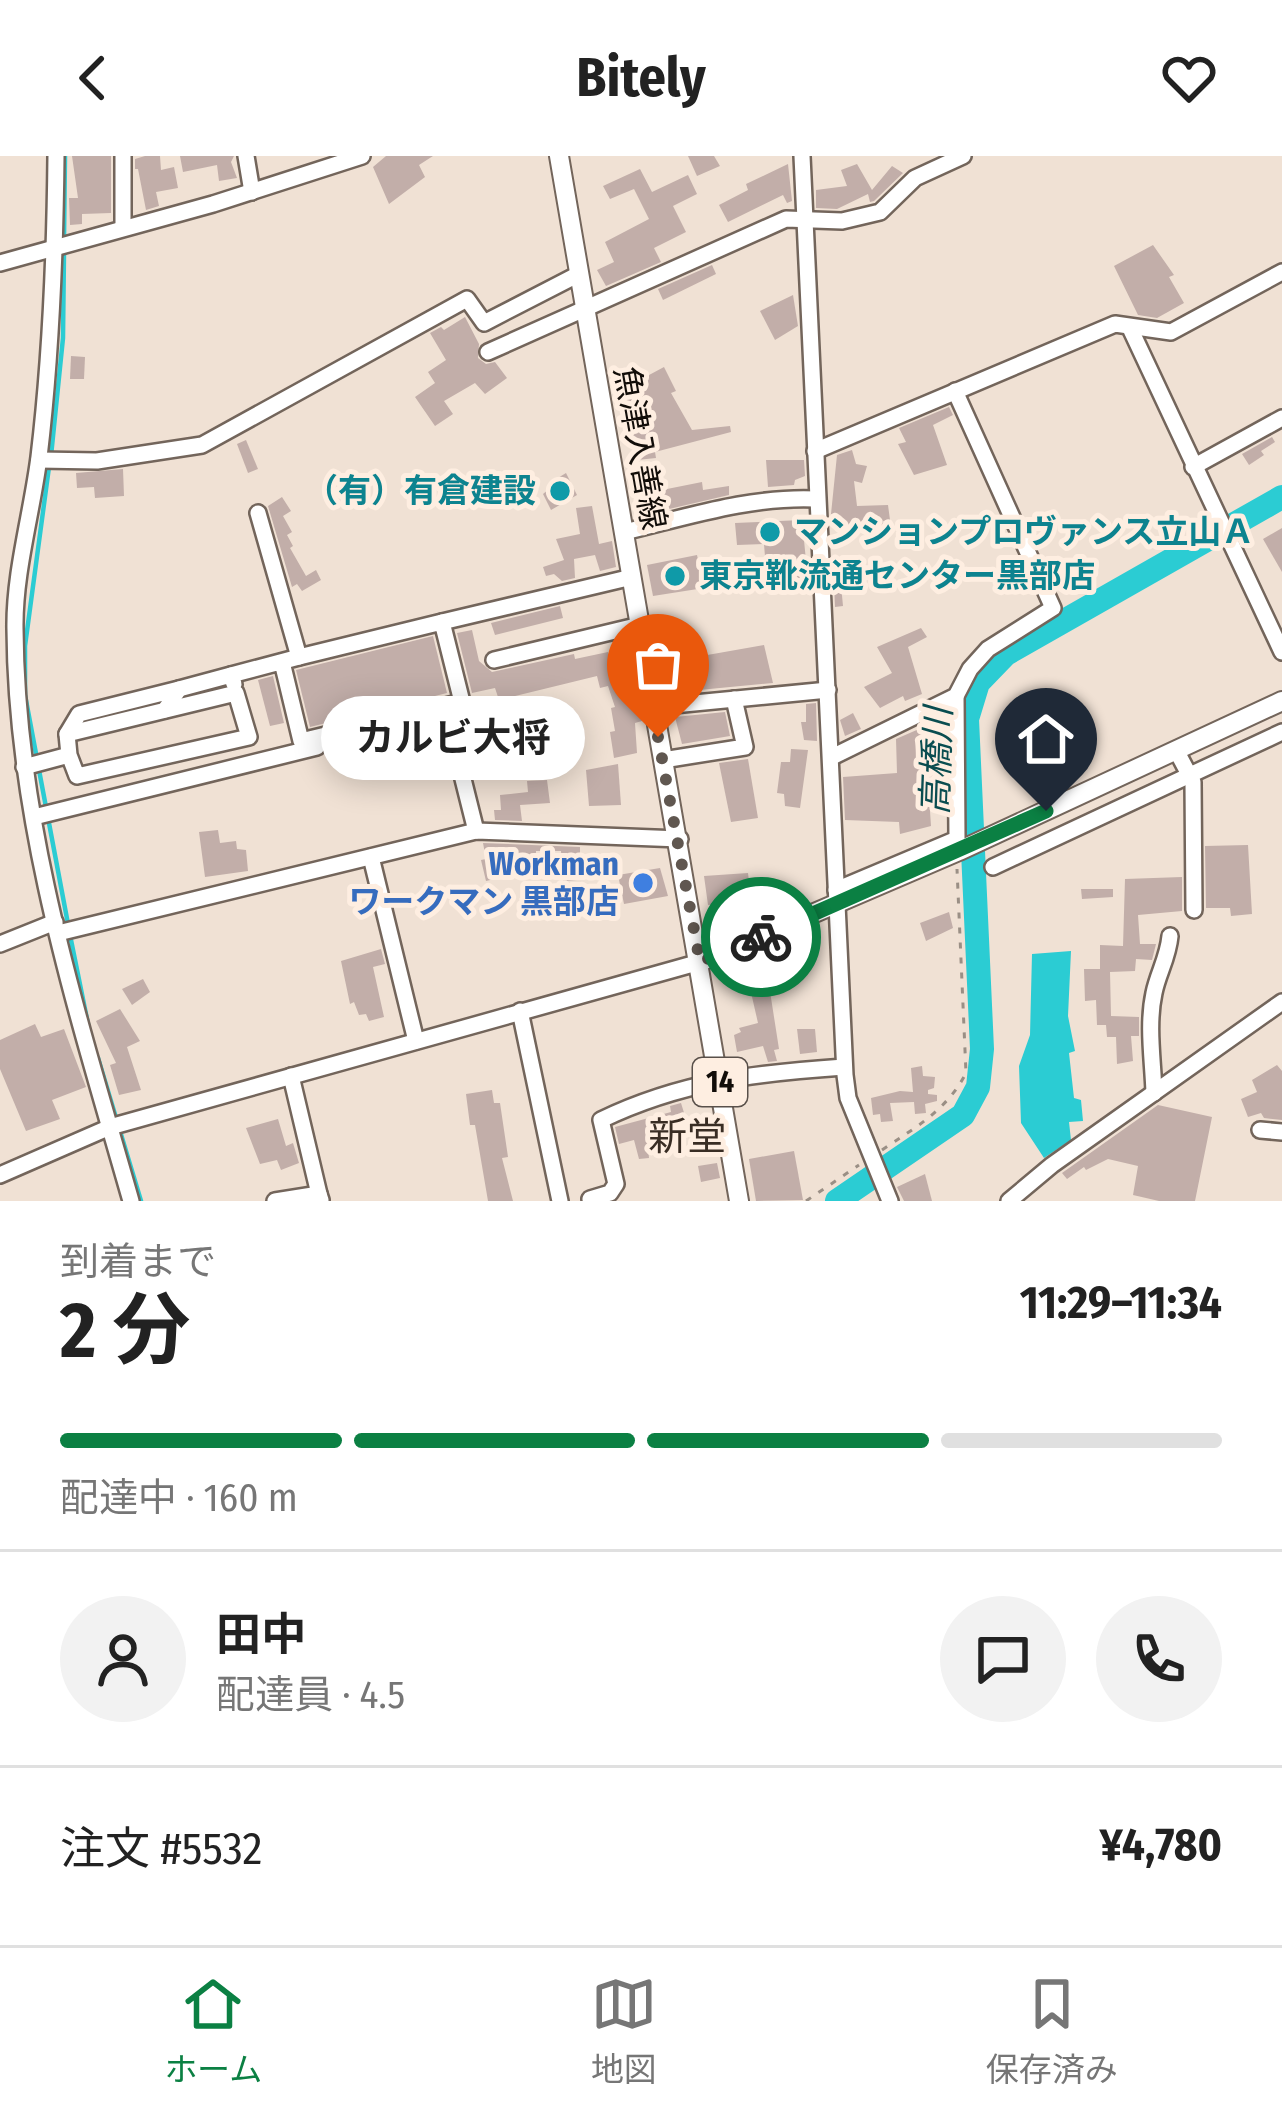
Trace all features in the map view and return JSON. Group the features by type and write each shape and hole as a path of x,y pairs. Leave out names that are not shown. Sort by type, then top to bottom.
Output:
{"main road":[{"name":"魚津入善線","path":"565,158 579,274 700,962"},
{"path":"700,962 837,897 956,853 1282,701"},
{"name":"14","path":"700,962 735,1200"}],"street":[{"path":"56,156 51,353 39,460 7,627 24,767 56,928 130,1201"},
{"path":"123,156 124,228"},
{"path":"246,156 252,192"},
{"path":"0,262 252,192 330,162 362,156"},
{"path":"802,156 844,1067 848,1098 890,1201"},
{"path":"488,352 786,219 842,221 880,212 915,178 963,156"},
{"path":"815,451 1114,324 1171,332 1282,272"},
{"path":"39,460 98,461 202,445 467,299 484,322 579,274"},
{"path":"1130,328 1282,652"},
{"path":"837,897 957,839 956,696 970,669 988,649 1053,608 955,391"},
{"path":"1193,466 1282,418"},
{"path":"624,532 783,497 816,499"},
{"path":"258,513 291,660 302,740 462,702 442,622"},
{"path":"230,675 249,737 77,776 67,734 79,714 230,675 442,622 632,577"},
{"path":"494,660 640,625"},
{"path":"165,710 179,689"},
{"path":"653,707 828,690"},
{"path":"67,734 236,693"},
{"path":"832,757 956,696"},
{"path":"663,760 745,747 734,699"},
{"path":"34,817 447,715 476,831"},
{"path":"0,735 20,726"},
{"path":"993,867 1282,732"},
{"path":"1176,751 1193,782 1194,910"},
{"path":"24,767 69,755"},
{"path":"0,944 476,831 680,839"},
{"path":"371,857 416,1041"},
{"path":"1154,1093 1151,1011 1170,936"},
{"path":"0,1175 110,1127 700,962"},
{"path":"1009,1201 1282,1002"},
{"path":"520,1011 560,1201"},
{"path":"587,1200 610,1193 616,1184 601,1120 644,1099 746,1074 844,1067"},
{"path":"275,1201 320,1197 291,1076"},
{"path":"1260,1130 1282,1132"}],"path":[{"path":"806,1201 936,1114 955,1095 966,1073 956,853"}],"water":[{"path":"1071,951 1068,1016 1075,1051 1069,1053 1074,1098 1081,1100 1083,1121 1069,1122 1071,1140 1044,1158 1021,1123 1019,1066 1030,1035 1032,954"}],"building":[{"path":"72,156 111,156 111,213 82,214 82,224 70,225 69,198 78,198"},
{"path":"160,156 161,170 174,167 178,188 156,192 159,206 146,210 135,169 135,159"},
{"path":"180,156 234,156 231,162 237,178 219,181 217,165 183,172"},
{"path":"386,156 433,156 419,165 425,177 389,204 373,167"},
{"path":"688,156 714,156 720,166 697,176"},
{"path":"788,164 792,201 787,203 783,195 728,222 719,205 748,190 746,184"},
{"path":"857,164 872,190 892,166 903,173 874,201 870,202 868,194 837,209 816,208 816,190 847,186 841,170"},
{"path":"640,169 652,192 688,175 697,194 673,206 686,232 654,248 661,262 606,286 597,270 614,262 605,242 649,219 634,189 610,199 603,186"},
{"path":"1153,245 1174,275 1169,277 1184,303 1157,318 1138,315 1114,266"},
{"path":"712,265 716,274 663,300 658,289"},
{"path":"793,295 798,326 775,340 760,311"},
{"path":"465,317 479,344 478,358 486,364 495,362 507,378 485,394 475,383 444,401 453,414 435,426 415,397 435,383 428,372 446,360 430,333"},
{"path":"71,356 85,357 84,379 70,379"},
{"path":"664,367 676,391 671,393 692,430 730,426 731,432 637,460 621,413 629,411 615,385 633,375 636,382"},
{"path":"949,407 953,415 933,425 947,465 914,475 898,444 906,442 899,428"},
{"path":"1272,437 1275,442 1249,465 1242,454"},
{"path":"246,440 258,469 248,473 237,444"},
{"path":"852,450 856,464 867,466 862,483 854,481 857,506 888,505 890,520 883,521 884,526 844,532 842,522 831,514 837,455"},
{"path":"766,460 804,460 805,476 794,485 768,487"},
{"path":"123,469 124,496 95,498 94,487 77,488 76,473"},
{"name":"（有）有倉建設","path":"566,473 577,495 551,510 543,494 548,484"},
{"path":"702,482 703,490 729,486 729,495 652,513 647,493"},
{"path":"282,497 291,511 283,516 292,532 287,535 290,548 306,576 316,570 321,580 302,591 297,584 292,587 268,506"},
{"path":"592,506 599,544 612,541 616,567 600,571 595,555 574,559 575,578 562,581 554,574 546,576 543,567 564,560 556,539 580,534 576,508"},
{"path":"802,520 808,581 767,582 764,544 737,545 735,523"},
{"path":"1282,528 1282,572 1263,539"},
{"name":"東京靴流通センター黒部店","path":"697,555 704,588 653,596 647,565"},
{"path":"860,561 860,585 841,585 843,606 835,607 833,562"},
{"path":"560,606 563,618 495,635 491,623"},
{"path":"921,628 927,637 908,647 922,694 905,701 903,696 880,708 864,687 892,673 877,647"},
{"path":"472,630 479,661 492,672 574,654 575,659 608,652 615,673 632,668 642,721 635,723 637,753 614,758 610,732 615,731 611,708 615,707 608,686 600,688 597,676 499,700 495,688 472,693 457,633"},
{"path":"433,636 447,693 310,727 296,670"},
{"path":"764,645 773,683 668,693 662,663"},
{"path":"273,676 284,723 270,726 258,680"},
{"path":"816,703 817,741 804,740 801,722 806,722 806,704"},
{"path":"725,712 730,736 682,744 675,717"},
{"path":"853,713 861,729 845,736 840,720"},
{"path":"935,722 940,749 926,751 931,826 900,834 899,822 845,820 843,777 897,773 896,739"},
{"path":"791,749 808,750 800,808 785,806 784,794 777,793 781,762 790,762"},
{"path":"748,759 758,818 731,822 719,763"},
{"path":"618,764 621,805 589,806 586,770"},
{"path":"547,780 550,803 520,805 522,821 495,820 494,810 501,810 500,795 528,792 527,781"},
{"path":"218,830 220,843 236,841 237,849 246,850 248,871 205,877 199,832"},
{"path":"483,843 580,847 580,856 575,856 577,880 563,881 561,851 536,851 535,875 486,881"},
{"path":"1248,845 1252,914 1231,916 1230,908 1206,908 1205,846"},
{"path":"660,868 668,896 624,904 618,875"},
{"path":"748,873 749,881 785,884 784,896 750,893 751,901 708,905 704,876"},
{"path":"1182,877 1182,911 1138,915 1140,944 1156,944 1152,960 1136,959 1135,971 1110,972 1111,1016 1139,1017 1139,1036 1131,1036 1133,1061 1117,1064 1116,1037 1107,1037 1106,1025 1097,1025 1096,1000 1085,1001 1084,969 1100,969 1100,945 1123,946 1125,879"},
{"path":"1081,889 1113,889 1113,897 1082,899"},
{"path":"949,912 953,928 926,941 920,923"},
{"path":"381,949 385,964 373,967 384,1017 369,1021 366,1014 359,1015 354,1002 350,1004 341,961"},
{"path":"143,979 150,992 132,1005 122,989"},
{"path":"769,985 779,1049 774,1050 777,1061 768,1062 763,1046 737,1052 734,1035 741,1032 739,1028 758,1023 750,988"},
{"path":"120,1009 140,1041 127,1047 141,1090 119,1095 110,1065 116,1063 96,1021"},
{"path":"35,1024 41,1037 64,1029 86,1087 52,1100 60,1119 26,1131 0,1069 0,1040"},
{"path":"797,1029 815,1029 817,1052 800,1054"},
{"path":"1277,1065 1282,1071 1282,1120 1264,1118 1261,1113 1248,1117 1241,1099 1257,1092 1252,1080"},
{"path":"922,1066 923,1076 935,1077 928,1094 937,1095 937,1101 925,1104 926,1113 915,1114 914,1102 890,1103 893,1121 881,1122 880,1114 873,1115 871,1098 913,1092 911,1068"},
{"path":"492,1090 494,1103 500,1103 508,1157 502,1158 513,1201 488,1201 475,1125 470,1125 466,1094"},
{"path":"681,1103 685,1116 657,1125 661,1142 648,1146 649,1158 639,1159 634,1140 619,1144 615,1127 671,1112 670,1106"},
{"path":"1158,1105 1212,1117 1195,1201 1133,1195 1138,1166 1108,1159 1067,1179 1062,1173"},
{"path":"278,1119 286,1146 293,1143 299,1163 281,1170 277,1160 260,1164 246,1128"},
{"path":"794,1151 803,1200 756,1201 749,1159"},
{"path":"717,1163 720,1178 701,1182 698,1166"},
{"path":"925,1174 932,1201 904,1201 897,1187"}],"waterway":[{"path":"64,240 65,156"},
{"path":"51,456 63,338 64,252"},
{"path":"37,759 25,695 25,646 49,467"},
{"name":"高橋川","path":"837,1201 963,1115 978,1087 982,1049 967,719 978,683 1006,654 1282,497"},
{"path":"39,770 68,924"},
{"path":"70,935 88,1024"},
{"path":"98,1058 141,1201"}],"way so far":[{"path":"658,737 700,962 761,937"}],"place":[{"name":"（有）有倉建設","path":"560,491"},
{"name":"マンションプロヴァンス立山Ａ","path":"770,532"},
{"name":"東京靴流通センター黒部店","path":"675,576"},
{"name":"カルビ大将","path":"658,737"},
{"name":"Workman ワークマン 黒部店","path":"643,883"}],"district":[{"name":"新堂","path":"687,1137"}],"route":[{"path":"761,937 1046,811"}]}
